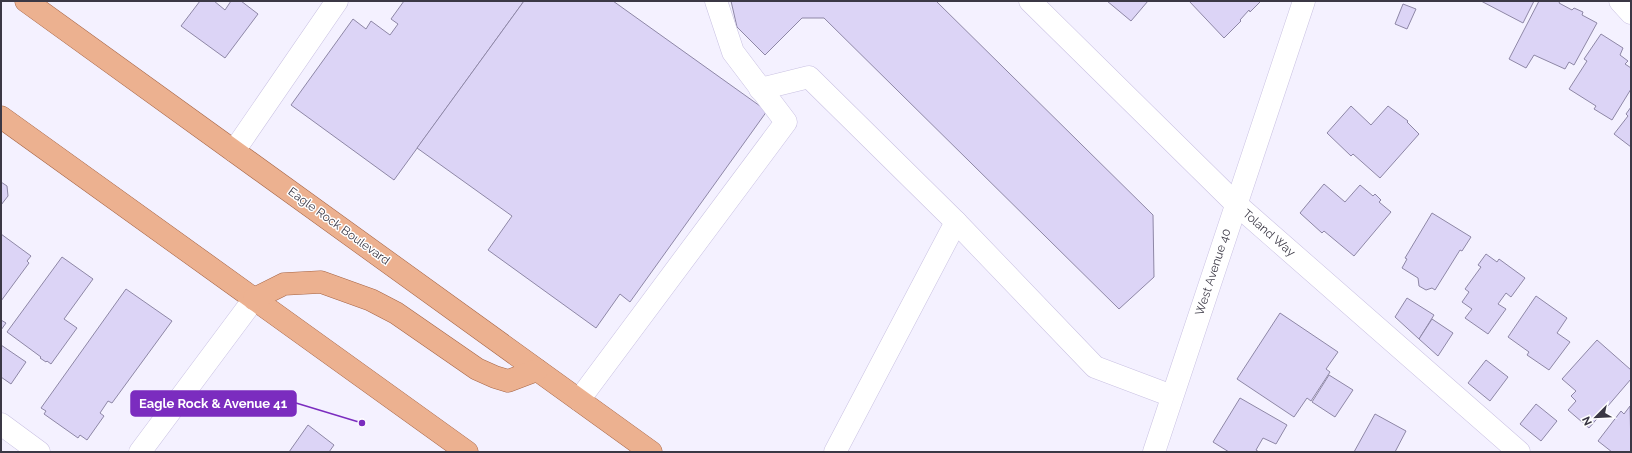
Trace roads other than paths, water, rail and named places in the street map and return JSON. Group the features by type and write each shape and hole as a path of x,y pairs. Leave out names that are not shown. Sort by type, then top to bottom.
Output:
{"main road":[{"name":"Eagle Rock Boulevard","path":"26,1 651,452"},
{"path":"1,117 467,452"},
{"path":"254,299 284,284 321,282 371,300 396,313 477,369 495,377 508,381 537,370"}],"street":[{"path":"234,151 337,1"},
{"path":"579,400 786,122 732,52 716,1"},
{"name":"Toland Way","path":"1030,1 1236,204 1519,452"},
{"name":"West Avenue 40","path":"1154,452 1304,1"},
{"path":"1620,1 1631,13"},
{"path":"760,88 809,77 956,222 1095,367 1172,396"},
{"path":"835,452 956,222"},
{"path":"140,452 254,299"},
{"path":"1,424 39,452"}],"place":[{"name":"Eagle Rock & Avenue 41","path":"362,423"}]}
